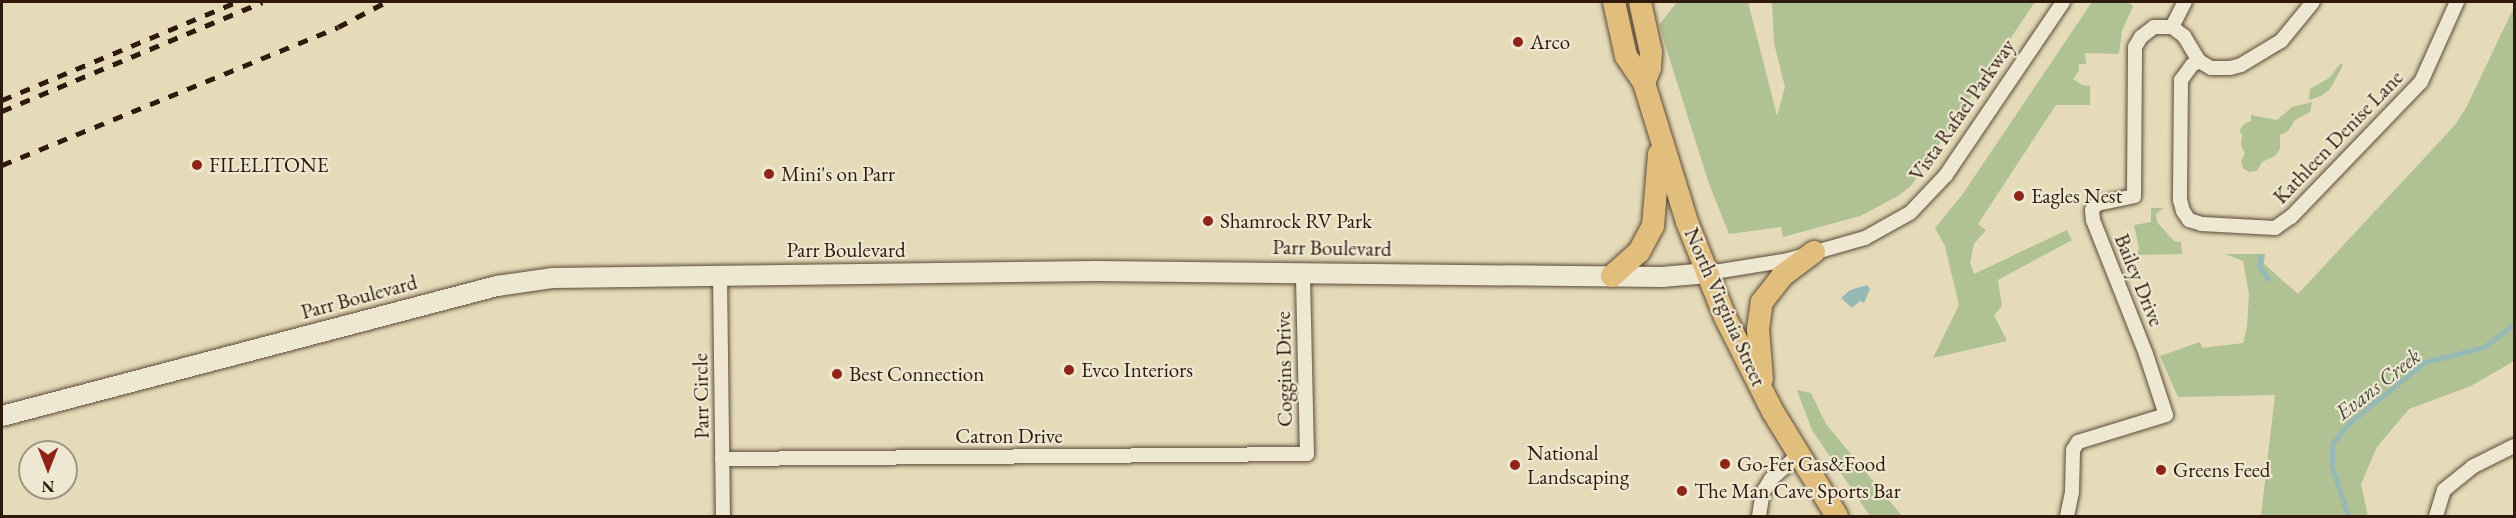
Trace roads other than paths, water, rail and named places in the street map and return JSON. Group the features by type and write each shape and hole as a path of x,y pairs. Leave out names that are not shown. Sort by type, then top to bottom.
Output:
{"main road":[{"name":"North Virginia Street","path":"1614,2 1626,57 1644,83 1687,222 1725,317 1763,392 1837,516"},
{"name":"North Virginia Street","path":"1641,2 1651,52 1650,68 1644,83"},
{"path":"1612,276 1639,252 1653,226 1660,137"},
{"path":"1763,392 1758,329 1762,302 1782,276 1814,252"},
{"name":"Parr Boulevard","path":"2,416 497,286 553,278 1304,272 1662,277 1708,273"}],"street":[{"name":"Vista Rafael Parkway","path":"1708,273 1788,260 1865,238 1910,213 1946,175 2063,2"},
{"path":"2186,2 2172,27 2184,36 2199,61 2211,68 2241,65 2281,40 2309,3"},
{"name":"Kathleen Denise Lane","path":"2199,61 2192,65 2181,80 2180,200 2183,212 2189,220 2202,224 2275,228 2291,217 2421,81 2457,2"},
{"name":"Bailey Drive","path":"2067,516 2072,492 2073,450 2078,442 2166,415 2146,354 2093,220 2092,210 2097,204 2134,196 2135,47 2141,37 2154,27 2172,27"},
{"name":"Coggins Drive","path":"1296,454 1307,454 1304,272"},
{"name":"Parr Circle","path":"720,275 723,516"},
{"path":"2436,516 2444,490 2472,467 2514,446"},
{"name":"Catron Drive","path":"722,459 1296,454"},
{"path":"1759,516 1763,492 1771,479 1799,455"}],"water":[{"path":"1867,285 1870,289 1864,303 1860,301 1852,308 1841,298 1850,290"}],"waterway":[{"path":"2261,256 2260,266 2268,279"},
{"name":"Evans Creek","path":"2348,516 2332,467 2332,444 2349,423 2425,362 2484,347 2514,324"}],"railway":[{"path":"2,100 236,2"},
{"path":"2,111 262,2"},
{"path":"2,165 338,27 386,2"}],"place":[{"name":"Arco","path":"1518,42"},
{"name":"FILELITONE","path":"197,165"},
{"name":"Mini's on Parr","path":"769,174"},
{"name":"Eagles Nest","path":"2019,196"},
{"name":"Shamrock RV Park","path":"1208,221"},
{"name":"Evco Interiors","path":"1069,370"},
{"name":"Best Connection","path":"837,374"},
{"name":"Go-Fer Gas&Food","path":"1725,464"},
{"name":"National Landscaping","path":"1515,465"},
{"name":"Greens Feed","path":"2161,470"},
{"name":"The Man Cave Sports Bar","path":"1682,491"}]}
